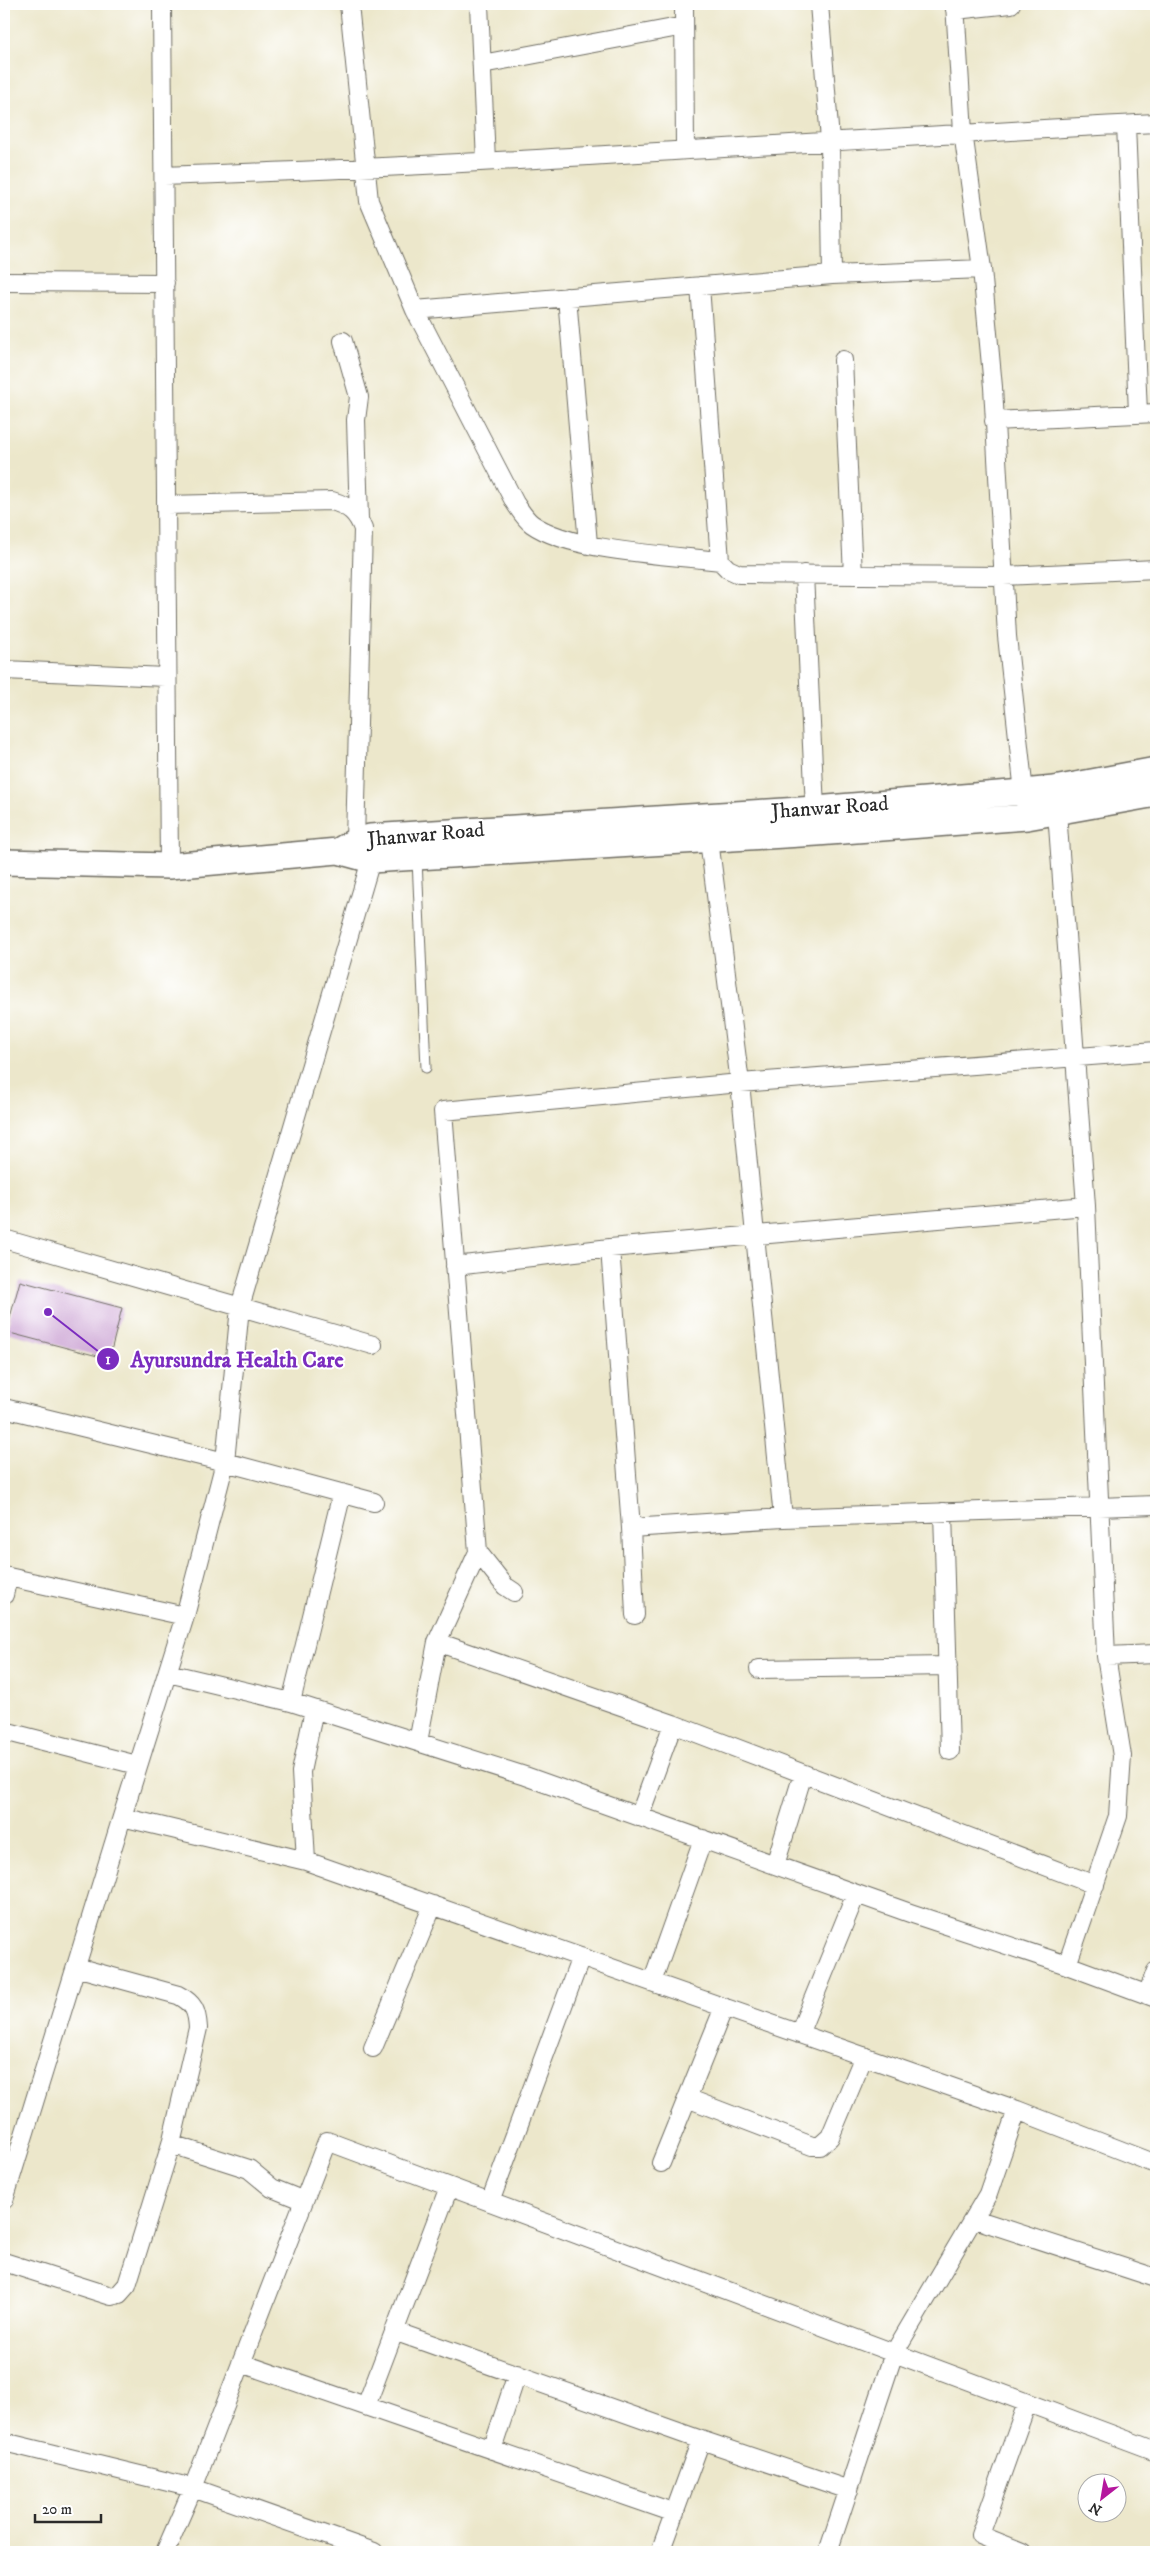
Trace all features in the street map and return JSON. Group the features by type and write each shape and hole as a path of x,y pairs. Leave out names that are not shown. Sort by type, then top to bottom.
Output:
{"street":[{"path":"162,4 169,866"},
{"path":"349,4 367,169 366,188 369,201 415,310 516,503 530,523 551,534 588,544 720,561 728,569 739,574 1003,576 1156,569"},
{"path":"479,4 486,162"},
{"path":"684,4 685,149"},
{"path":"819,4 830,140 832,275"},
{"path":"1011,4 955,7 963,132 982,269 994,421 1003,576 1023,792 1027,817"},
{"path":"482,64 684,26"},
{"path":"164,176 367,169 963,132 1156,123"},
{"path":"1126,125 1138,413"},
{"path":"415,310 832,275 982,269"},
{"path":"4,282 165,283"},
{"path":"700,286 720,561"},
{"path":"567,297 588,544"},
{"path":"343,341 360,397 356,420 359,519"},
{"path":"843,360 853,575"},
{"path":"994,421 1156,413"},
{"path":"4,2200 137,1765 185,1616 225,1462 240,1307 355,851 363,530 359,519 352,510 332,501 166,505"},
{"path":"804,574 815,810"},
{"path":"4,670 166,677"},
{"name":"Jhanwar Road","path":"355,851 370,836 815,810 1054,789 1156,770"},
{"name":"Jhanwar Road","path":"355,851 417,857 709,840 1027,817 1156,794"},
{"path":"1057,812 1077,1058 1086,1206 1106,1656 1122,1756 1118,1816 1067,1965"},
{"path":"709,840 740,1083 783,1518"},
{"path":"4,862 169,866 355,851"},
{"path":"418,1742 437,1642 478,1552 443,1111 740,1083 1077,1058 1156,1050"},
{"path":"455,1266 610,1248 755,1237 1086,1206"},
{"path":"4,1239 373,1346"},
{"path":"610,1248 635,1616"},
{"path":"4,1408 225,1462 374,1502"},
{"path":"291,1702 342,1493"},
{"path":"630,1528 783,1518 1156,1504"},
{"path":"943,1512 950,1751"},
{"path":"478,1552 505,1586 514,1592"},
{"path":"4,1595 6,1577 185,1616"},
{"path":"437,1642 673,1724 1095,1885"},
{"path":"1106,1656 1156,1654"},
{"path":"760,1669 948,1666"},
{"path":"168,1673 291,1702 525,1776 856,1894 1067,1965 1152,1996 1156,1971"},
{"path":"306,1860 302,1772 314,1710"},
{"path":"639,1817 673,1724"},
{"path":"4,1732 137,1765"},
{"path":"775,1865 803,1774"},
{"path":"122,1817 306,1860 1017,2110 1156,2164"},
{"path":"652,1982 703,1839"},
{"path":"799,2034 856,1894"},
{"path":"373,2048 433,1905"},
{"path":"490,2202 581,1957"},
{"path":"4,2262 111,2296 119,2294 127,2285 171,2144 198,2028 198,2014 191,2001 178,1995 76,1967"},
{"path":"661,2163 724,2007"},
{"path":"687,2098 812,2146 820,2146 830,2137 864,2056"},
{"path":"828,2552 894,2353 975,2219 988,2194 1017,2110"},
{"path":"165,2552 193,2488 327,2141 1156,2452"},
{"path":"171,2144 249,2169 272,2188 304,2201"},
{"path":"366,2406 449,2187"},
{"path":"975,2219 1156,2278"},
{"path":"394,2331 701,2440 849,2490"},
{"path":"242,2363 675,2513"},
{"path":"492,2450 517,2374"},
{"path":"1022,2552 1003,2549 980,2535 1027,2403"},
{"path":"660,2552 701,2440"},
{"path":"4,2442 193,2488 374,2552"}],"lane":[{"path":"417,857 426,1068"}],"building":[{"path":"20,1281 122,1308 109,1359 6,1332"}],"place":[{"name":"Ayursundra Health Care","path":"48,1312"}]}
